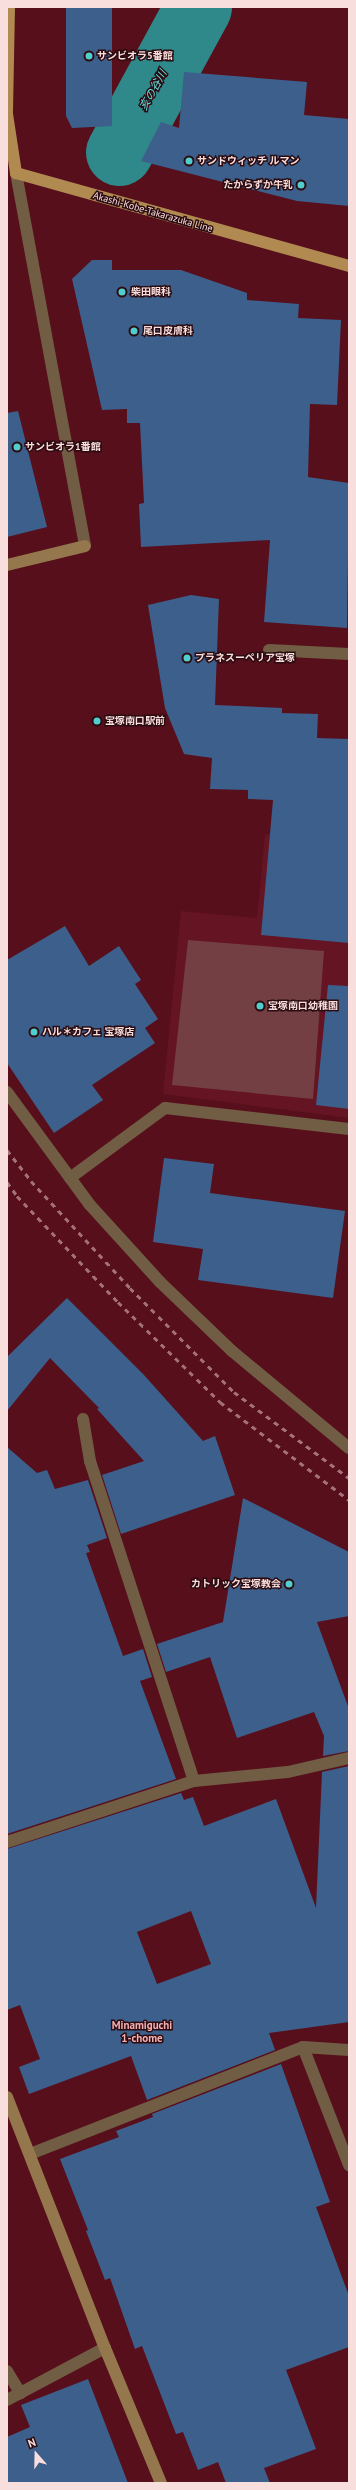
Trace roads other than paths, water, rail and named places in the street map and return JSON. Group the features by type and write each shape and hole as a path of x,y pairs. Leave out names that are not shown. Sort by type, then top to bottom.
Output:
{"main road":[{"path":"9,7 7,112 11,173"},
{"name":"Akashi-Kobe-Takarazuka Line","path":"11,173 349,266"}],"street":[{"path":"7,565 85,546 11,173"},
{"path":"269,650 349,654"},
{"path":"7,1092 90,1206 160,1282 232,1351 349,1448"},
{"path":"70,1178 165,1108 349,1129"},
{"path":"83,1419 90,1461 194,1781"},
{"path":"7,1842 194,1781 288,1772 349,1758"},
{"path":"30,2154 303,2047 349,2050"},
{"path":"303,2047 349,2165"},
{"path":"7,2097 105,2348 161,2483"},
{"path":"7,2400 105,2348"},
{"path":"7,2371 20,2392"}],"waterway":[{"name":"亥の谷川","path":"119,152 198,7"}],"railway":[{"path":"7,1150 31,1181 130,1288 234,1392 349,1478"},
{"path":"7,1182 17,1196 118,1302 220,1402 349,1500"}],"place":[{"name":"サンビオラ5番館","path":"89,56"},
{"name":"サンドウィッチ ルマン","path":"189,161"},
{"name":"たからずか牛乳","path":"301,185"},
{"name":"柴田眼科","path":"122,292"},
{"name":"尾口皮膚科","path":"134,331"},
{"name":"サンビオラ1番館","path":"17,447"},
{"name":"プラネスーペリア宝塚","path":"187,658"},
{"name":"宝塚南口駅前","path":"97,721"},
{"name":"宝塚南口幼稚園","path":"260,1006"},
{"name":"ハル＊カフェ 宝塚店","path":"34,1032"},
{"name":"カトリック宝塚教会","path":"289,1584"}],"district":[{"name":"Minamiguchi 1-chome","path":"142,2032"}]}
